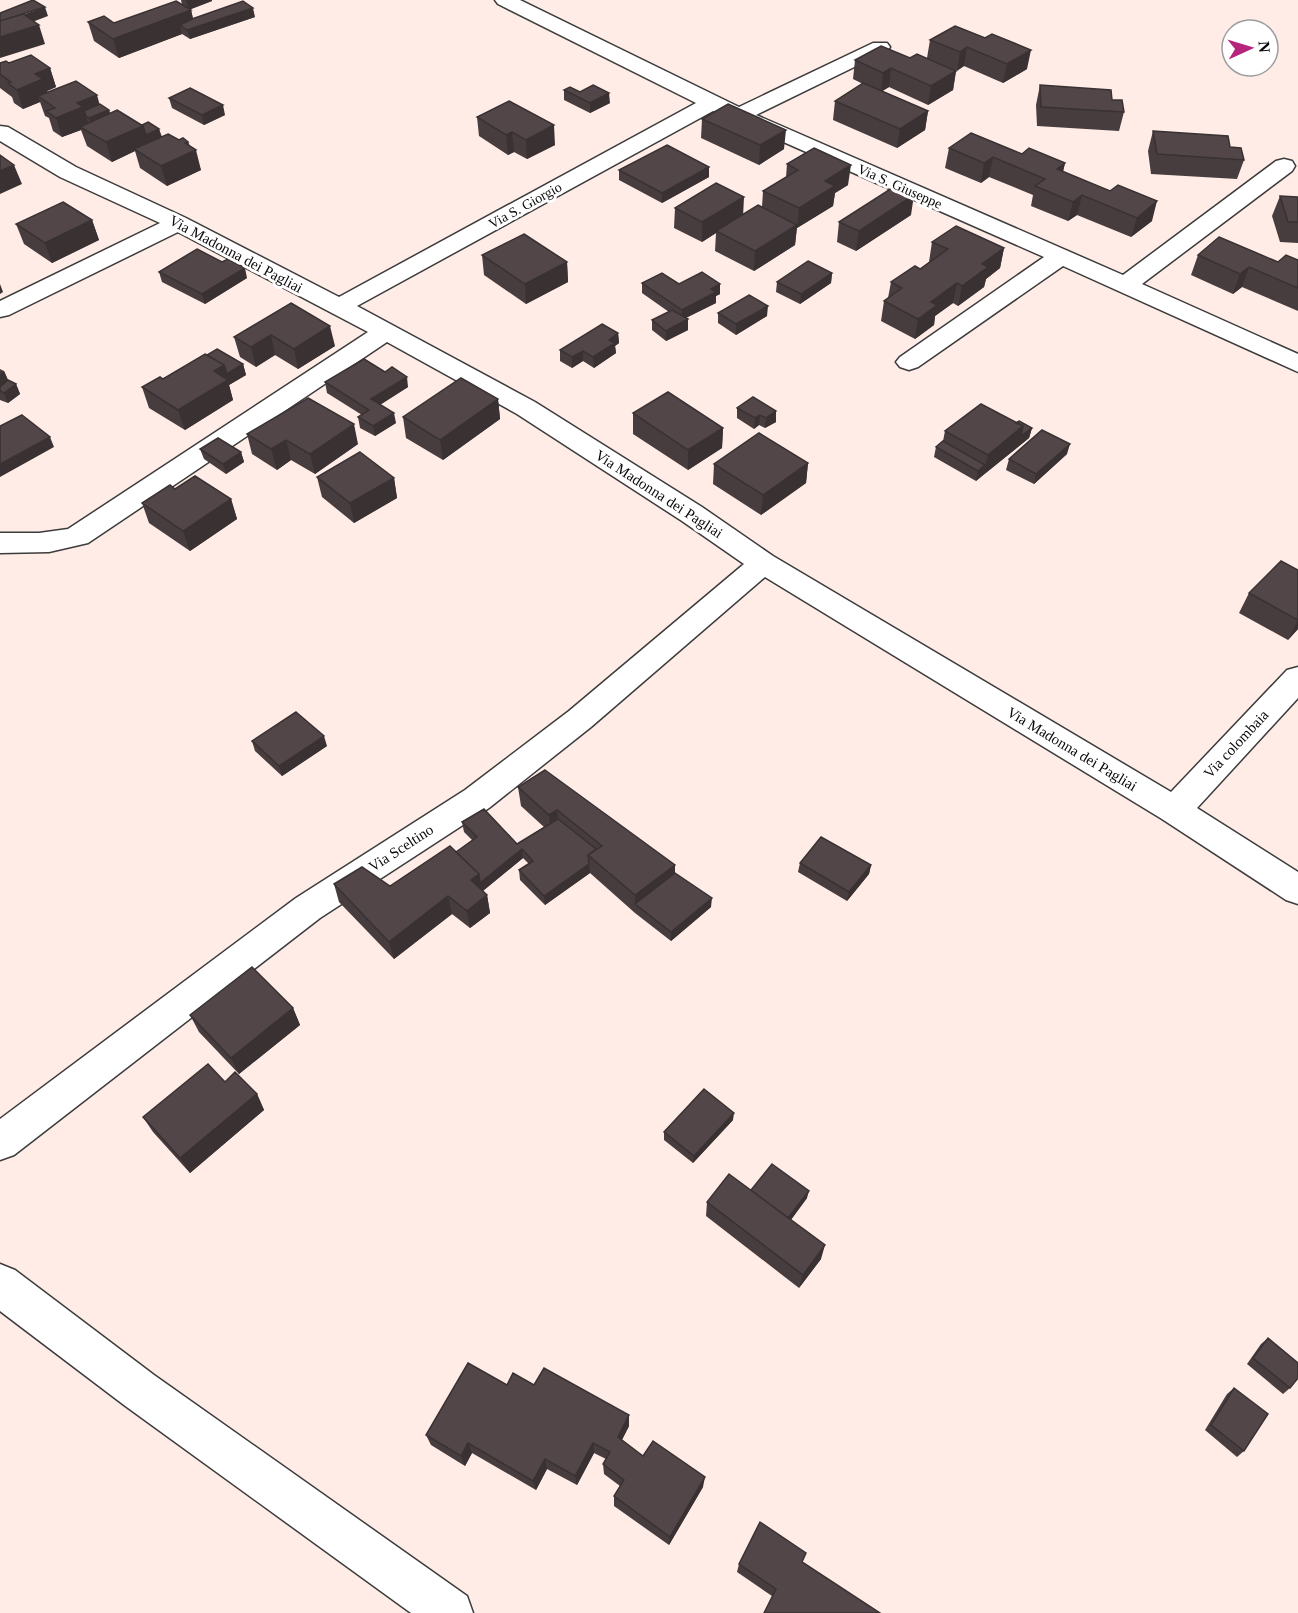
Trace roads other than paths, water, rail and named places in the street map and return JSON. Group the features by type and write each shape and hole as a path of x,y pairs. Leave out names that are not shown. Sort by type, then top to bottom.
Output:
{"street":[{"name":"Via S. Giuseppe","path":"505,0 712,103 1061,256 1298,364"},
{"path":"739,115 880,46"},
{"name":"Via S. Giorgio","path":"338,307 712,103"},
{"name":"Via Madonna dei Pagliai","path":"0,132 68,172 178,223 386,331 526,408 692,514 763,563 1174,810 1298,890"},
{"path":"1124,286 1284,166"},
{"path":"0,310 178,223"},
{"path":"909,362 1061,256"},
{"path":"0,543 46,543 78,536 386,331"},
{"name":"Via Sceltino","path":"0,1142 308,908 477,799 580,719 763,563"},
{"name":"Via colombaia","path":"1174,810 1298,678"},
{"path":"0,1285 139,1390 450,1613"}]}
